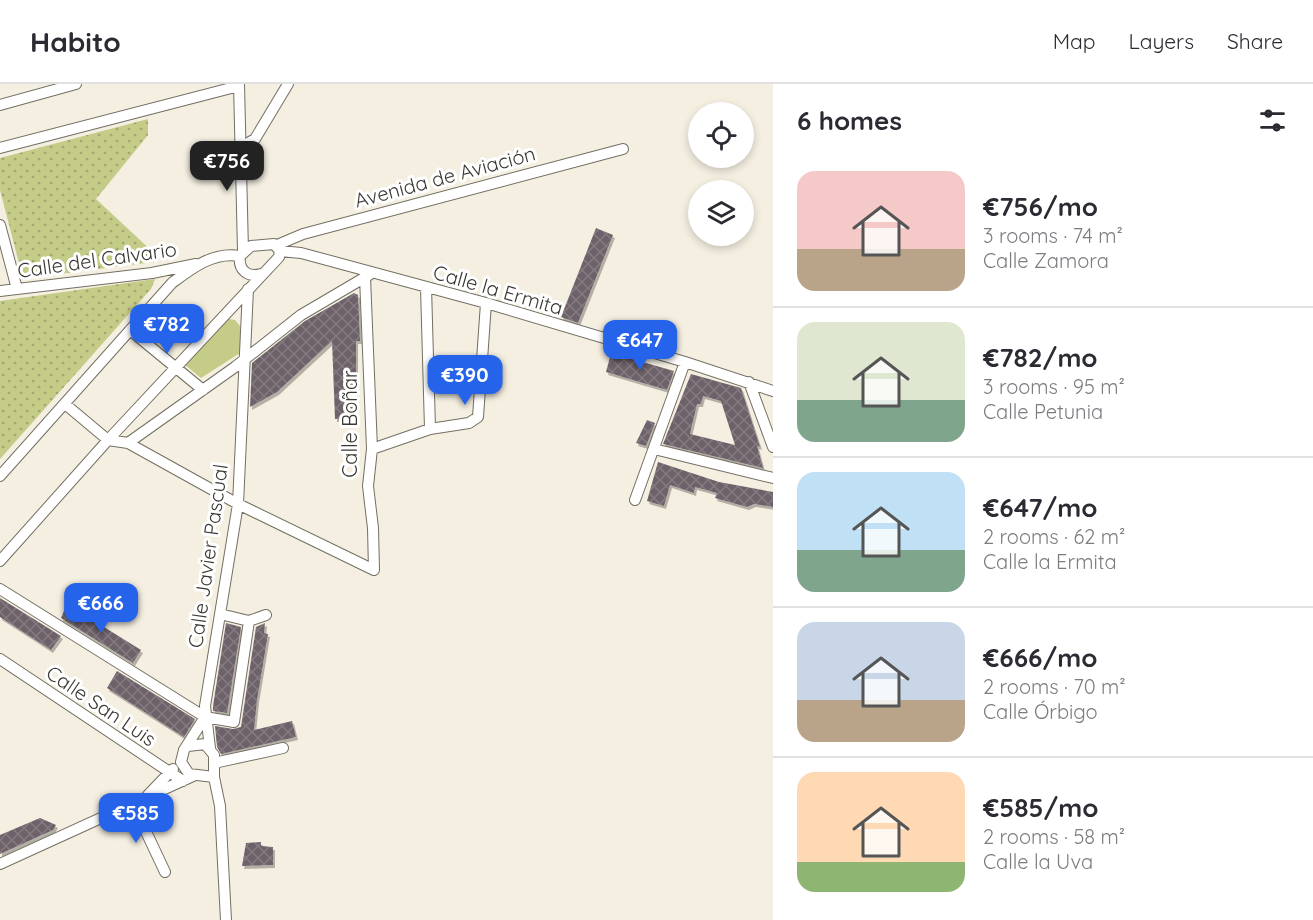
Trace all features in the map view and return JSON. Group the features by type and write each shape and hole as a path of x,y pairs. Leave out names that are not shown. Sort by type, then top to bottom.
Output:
{"street":[{"path":"0,105 76,84"},
{"path":"241,147 255,139 288,84"},
{"path":"0,148 239,85 242,237 245,251"},
{"name":"Avenida de Aviación","path":"279,248 303,234 623,148"},
{"path":"0,225 17,289"},
{"path":"0,476 172,283 199,263 272,243 279,248 279,257 108,440 0,561"},
{"name":"Calle la Ermita","path":"279,248 369,275 486,303 685,362 773,391"},
{"name":"Calle Javier Pascual","path":"210,748 205,717 238,504 248,290 246,273 240,266 245,251"},
{"name":"Calle del Calvario","path":"0,291 152,273 199,263"},
{"path":"246,273 261,274"},
{"path":"128,442 203,390 301,315 369,275"},
{"name":"Calle Boñar","path":"238,504 374,570 374,528 368,486 372,449 369,275"},
{"path":"426,287 430,429"},
{"path":"372,449 430,429 469,423 478,417 486,303"},
{"path":"130,330 203,390"},
{"path":"635,500 685,362"},
{"path":"749,382 773,447"},
{"path":"65,404 108,440 128,442 238,504"},
{"path":"654,450 773,478"},
{"path":"0,589 205,717 234,723 249,621"},
{"path":"220,614 249,621 266,615"},
{"name":"Calle San Luis","path":"0,658 169,774 198,777"},
{"name":"Calle Javier Pascual","path":"188,746 205,717"},
{"path":"139,802 181,762 188,746 199,742 210,748 214,763"},
{"path":"0,864 198,777 214,763 283,748"},
{"path":"181,762 185,771 198,777 220,806 226,920"},
{"path":"139,802 165,872"}],"green space":[{"path":"148,119 148,135 96,199 154,253 154,262 26,278 22,275 0,190 0,158"},
{"path":"155,279 151,289 0,459 0,301"},
{"path":"235,320 240,326 240,353 201,378 184,364 224,321"}],"building":[{"path":"596,228 613,235 578,323 561,317"},
{"path":"354,293 358,295 360,341 356,341 356,418 335,419 332,341 277,392 250,407 252,363 305,321"},
{"path":"611,353 674,371 667,390 606,372"},
{"path":"691,374 741,388 760,447 757,446 763,468 663,444","holes":["703,396 721,401 735,445 690,434 697,404 701,404"]},
{"path":"647,420 655,423 646,446 636,443"},
{"path":"658,462 719,482 773,492 773,507 754,504 747,507 715,498 717,493 695,487 694,493 670,485 664,506 647,501"},
{"path":"0,598 61,636 51,650 0,617"},
{"path":"67,604 141,650 133,663 61,618"},
{"path":"226,623 241,627 227,713 213,711"},
{"path":"265,623 264,633 268,634 254,730 292,721 296,737 221,754 217,747 215,726 233,729 241,727 256,627"},
{"path":"117,671 195,719 184,737 107,688"},
{"path":"40,818 56,825 53,830 0,854 0,835"},
{"path":"261,842 261,846 273,847 273,865 242,866 246,843"}]}
